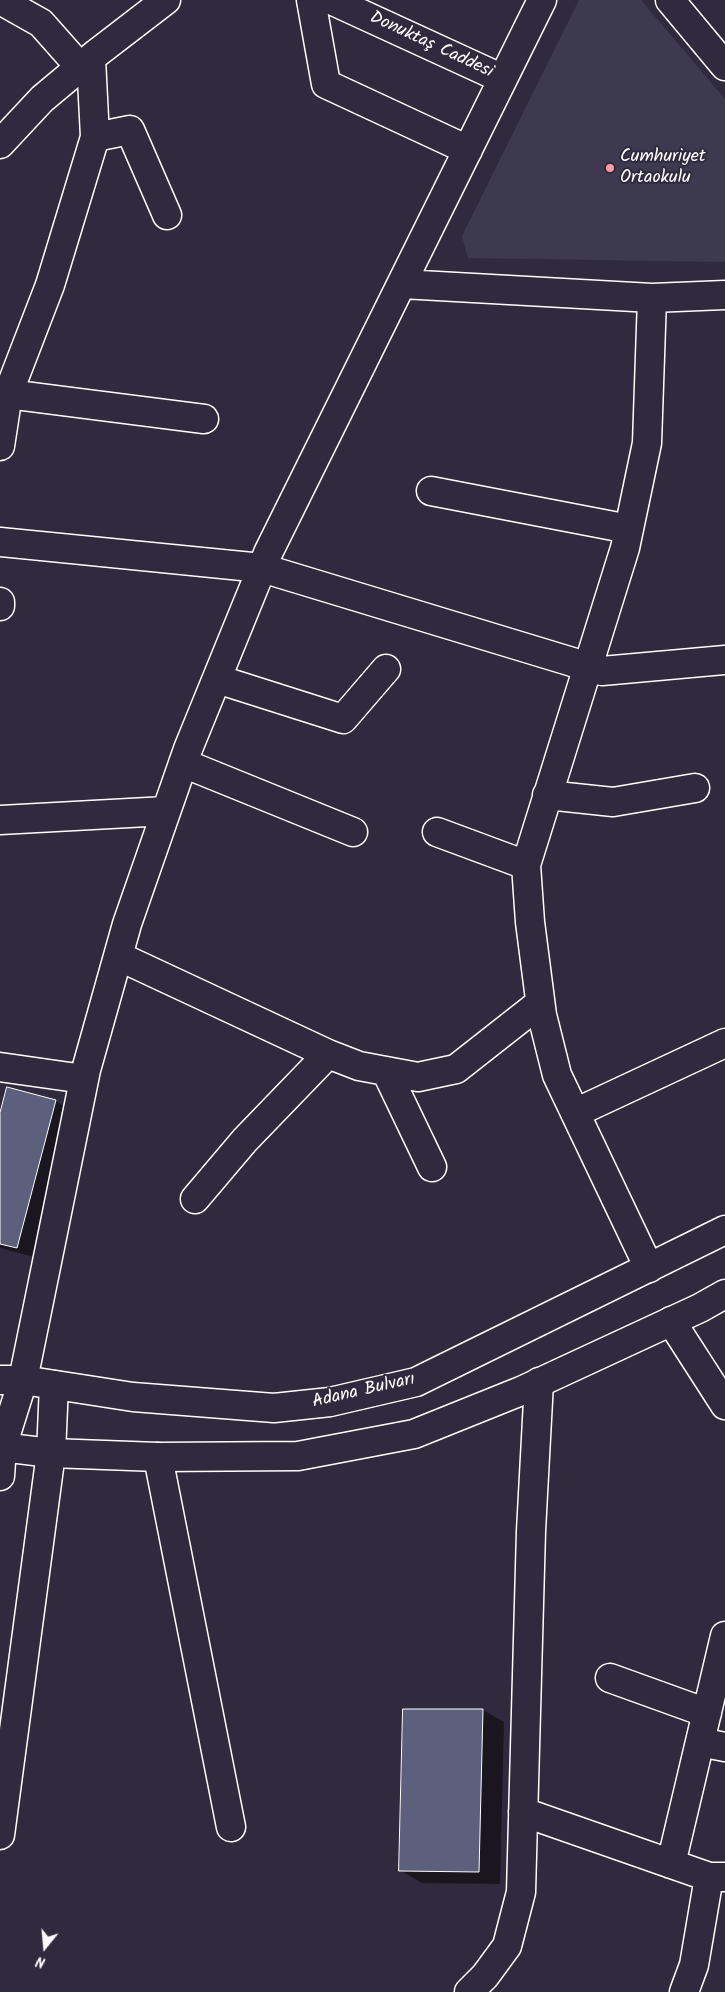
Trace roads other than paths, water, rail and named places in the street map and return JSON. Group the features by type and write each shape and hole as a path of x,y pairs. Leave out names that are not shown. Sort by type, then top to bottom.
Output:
{"street":[{"path":"0,0 41,23 85,63 95,138 50,285 8,394 0,446"},
{"path":"0,144 42,99 166,0"},
{"path":"311,0 326,84 468,150"},
{"name":"Donuktaş Caddesi","path":"330,0 503,79"},
{"path":"0,1476 1,1447 12,1380 84,1079 127,924 183,763 262,568 542,0"},
{"path":"670,0 725,66"},
{"path":"95,138 130,130 167,215"},
{"path":"402,284 652,298 725,295"},
{"path":"650,1268 557,1075 540,1003 530,922 526,865 629,529 647,444 652,298"},
{"path":"8,394 204,418"},
{"path":"431,492 629,529"},
{"path":"0,542 262,568 602,671 725,660"},
{"path":"217,679 343,719 386,669"},
{"path":"183,763 353,832"},
{"path":"547,795 613,802 695,788"},
{"path":"0,820 166,811"},
{"path":"437,832 526,865"},
{"path":"118,956 328,1054 359,1066 418,1077 456,1069 540,1003"},
{"path":"575,1113 725,1043"},
{"path":"196,1199 244,1140 328,1054"},
{"path":"0,1067 84,1079"},
{"path":"386,1071 432,1167"},
{"name":"Adana Bulvarı","path":"12,1380 133,1397 274,1408 330,1402 416,1382 725,1230"},
{"path":"1,1447 50,1453 158,1457 298,1456 414,1434 539,1382 725,1294"},
{"path":"671,1321 725,1405"},
{"path":"469,1992 485,1976 507,1946 521,1892 530,1531 539,1382"},
{"path":"0,1835 50,1453 54,1385"},
{"path":"158,1457 231,1827"},
{"path":"671,1864 712,1744 707,1713 725,1636"},
{"path":"610,1678 707,1713"},
{"path":"523,1812 671,1864 717,1877 694,1965 684,1992"}],"place":[{"name":"Cumhuriyet Ortaokulu","path":"610,168"}]}
